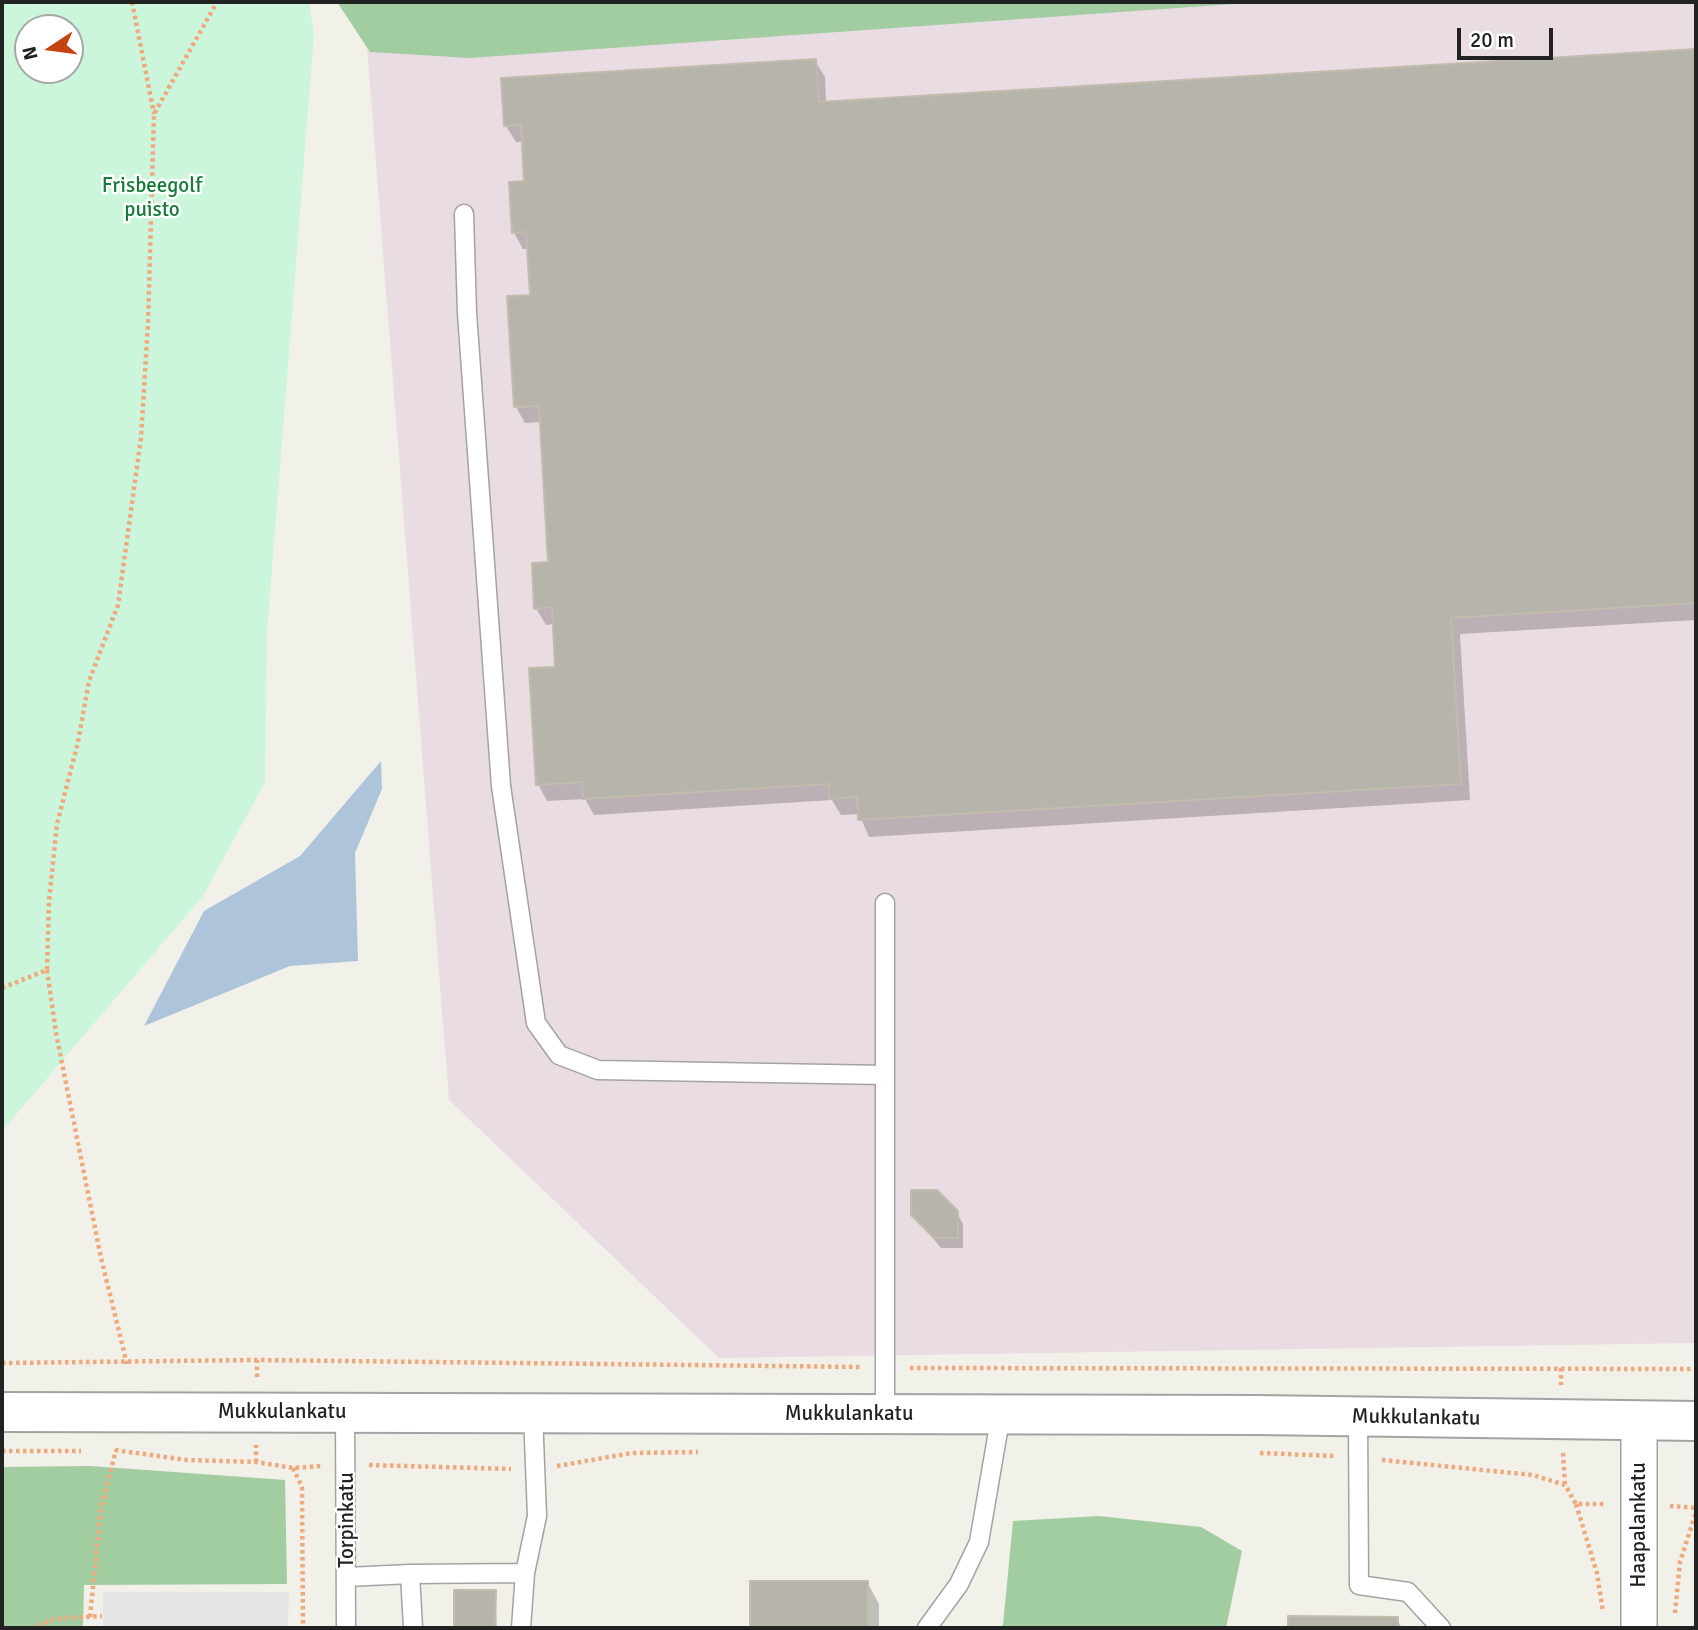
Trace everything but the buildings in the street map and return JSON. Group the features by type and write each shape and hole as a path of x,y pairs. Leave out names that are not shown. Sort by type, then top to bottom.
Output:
{"street":[{"name":"Mukkulankatu","path":"2,1412 1001,1414 1696,1421"},
{"name":"Haapalankatu","path":"1639,1422 1639,1628"}],"lane":[{"path":"464,214 467,313 501,786 536,1023 559,1055 598,1070 884,1075"},
{"path":"885,903 885,1414"},
{"name":"Torpinkatu","path":"345,1413 346,1628"},
{"path":"521,1628 525,1573 537,1516 533,1413"},
{"path":"927,1628 959,1584 979,1542 1001,1414"},
{"path":"1358,1417 1359,1585 1408,1592 1441,1628"},
{"path":"346,1577 525,1573"},
{"path":"410,1574 414,1628"}],"path":[{"path":"127,1364 101,1258 56,1033 47,970 49,901 57,824 78,742 89,681 118,605 141,438 148,323 154,114 132,2"},
{"path":"154,114 217,2"},
{"path":"2,988 47,970"},
{"path":"2,1363 127,1364 257,1360 884,1368 1696,1369"},
{"path":"104,1450 187,1460 256,1462 293,1468 347,1465 535,1469 632,1453 702,1452"},
{"path":"90,1617 99,1521 116,1450"},
{"path":"2,1451 91,1451"},
{"path":"1253,1453 1360,1457 1533,1475 1565,1485 1576,1504 1597,1573 1603,1615"},
{"path":"293,1468 302,1486 303,1628"},
{"path":"1576,1504 1640,1503 1696,1510 1680,1562 1675,1615"},
{"path":"32,1628 54,1619 102,1616"}],"shaded area":[{"path":"846,2 1696,2 1696,1343 719,1358 449,1100 365,21"},
{"path":"103,1592 289,1592 288,1628 103,1628"}],"green space":[{"name":"Frisbeegolf puisto","path":"2,2 309,2 314,34 267,633 265,782 203,896 2,1131"},
{"path":"337,2 1262,2 470,58 370,52"},
{"path":"90,1466 285,1480 287,1584 84,1585 83,1628 2,1628 2,1467"},
{"path":"1099,1516 1201,1527 1242,1551 1226,1628 999,1628 1003,1625 1013,1521"}],"water":[{"path":"381,761 382,789 355,853 358,961 290,966 144,1026 204,911 300,856"}]}
